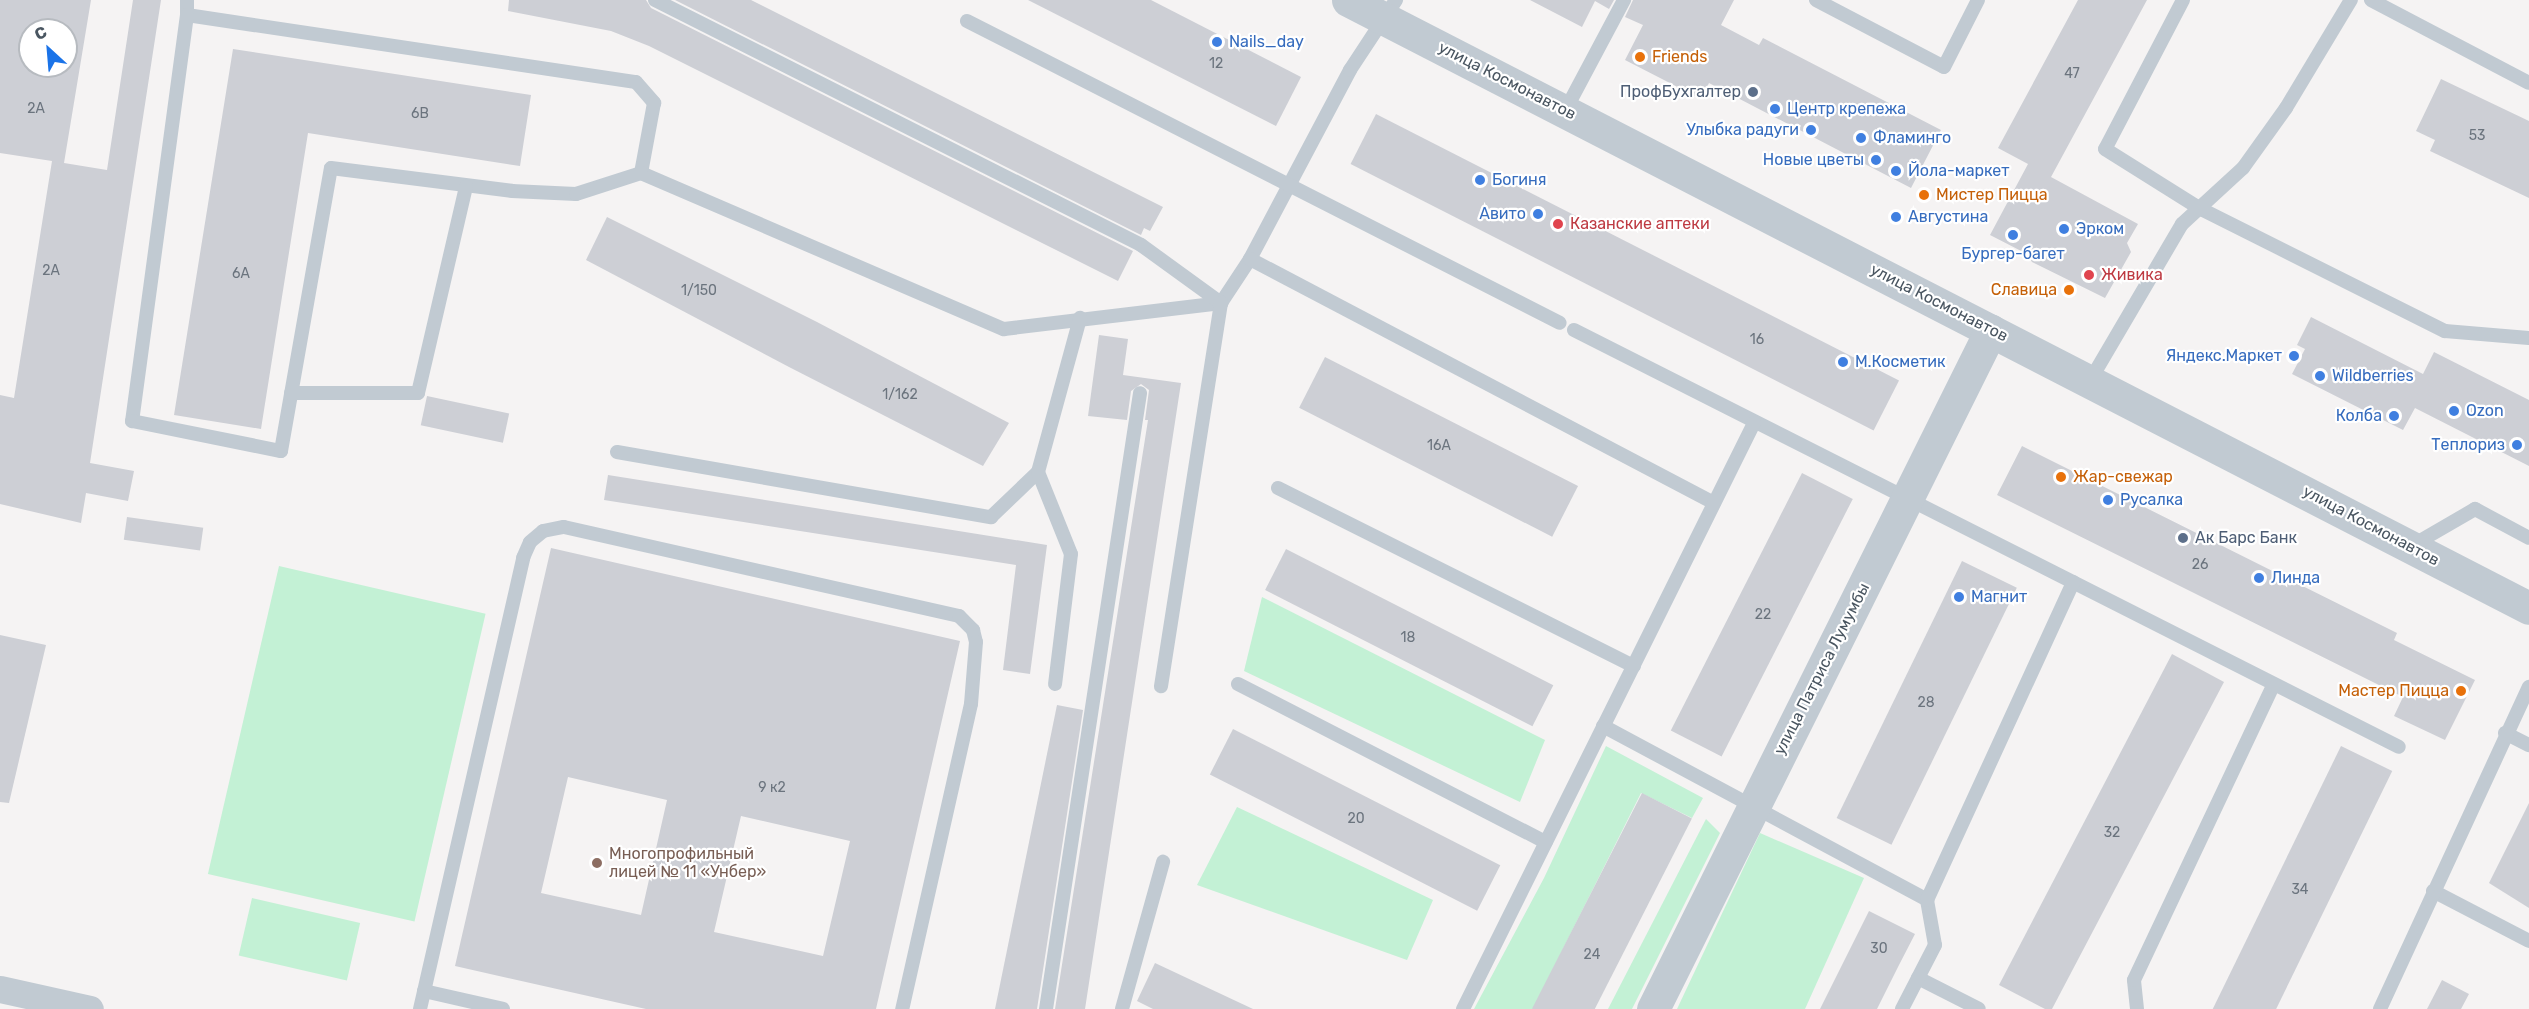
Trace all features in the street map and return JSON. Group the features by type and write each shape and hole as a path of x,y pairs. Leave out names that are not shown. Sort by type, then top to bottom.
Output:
{"street":[{"name":"улица Космонавтов","path":"1348,0 1391,10 1565,111 2091,379 2529,608"},
{"name":"улица Патриса Лумумбы","path":"1653,1009 1991,330"},
{"path":"0,989 90,1009"}],"lane":[{"path":"187,0 187,15 132,421 281,450 331,168 466,186 576,194 641,173 1004,329 1080,318 1221,303"},
{"path":"655,0 1141,245 1221,303"},
{"path":"1565,111 1624,0"},
{"path":"1816,0 1944,67 1978,0"},
{"path":"2183,0 2105,149 2199,208 2445,331 2529,338"},
{"path":"2091,379 2182,224 2243,168 2286,108 2351,0"},
{"path":"2371,0 2529,83"},
{"path":"1161,686 1221,303 1250,259 1288,183 1350,70 1391,10"},
{"path":"187,15 636,82 654,103 641,173"},
{"path":"967,21 1560,323"},
{"path":"291,393 418,393 466,186"},
{"path":"1250,259 1714,503"},
{"path":"617,452 991,517 1038,472 1080,318"},
{"path":"1574,330 1754,423 1908,498 2399,747"},
{"path":"1046,1009 1140,393"},
{"path":"1463,1009 1754,423"},
{"path":"1038,472 1071,554 1055,684"},
{"path":"1278,488 1634,666"},
{"path":"2410,547 2475,509 2529,538"},
{"path":"420,1009 523,558 530,542 543,531 564,527 959,616 974,630 976,642 971,704 902,1009"},
{"path":"1902,1009 1935,945 1927,900 2073,582"},
{"path":"1238,684 1545,842"},
{"path":"2137,1009 2134,980 2274,684"},
{"path":"2380,1009 2505,733 2529,687"},
{"path":"1603,726 1927,900"},
{"path":"2505,733 2529,745"},
{"path":"1122,1009 1162,862"},
{"path":"2433,891 2529,941"},
{"path":"1918,978 1979,1009"},
{"path":"424,991 503,1009"}],"green space":[{"path":"279,566 486,614 414,922 208,874"},
{"path":"1262,597 1545,740 1520,802 1244,671"},
{"path":"1606,746 1703,798 1692,818 1641,793 1533,1009 1474,1009 1544,878"},
{"path":"1237,807 1433,900 1407,960 1197,885"},
{"path":"1706,819 1720,833 1632,1009 1608,1009"},
{"path":"1760,833 1864,878 1805,1009 1677,1009"},
{"path":"252,898 360,923 347,980 239,955"}],"building":[{"path":"0,0 91,0 64,163 107,170 133,0 161,0 90,463 134,471 128,501 86,493 81,523 0,504 0,395 14,398 52,161 0,153"},
{"path":"509,0 646,0 651,8 1133,251 1118,281 649,46 611,31 508,11"},
{"path":"675,0 751,0 1163,207 1150,231 1144,228 1141,235"},
{"path":"1028,0 1151,0 1301,77 1276,126"},
{"path":"1530,0 1614,0 1609,9 1595,1 1582,27"},
{"path":"1633,0 1734,0 1721,25 1759,45 1763,38 1941,130 1911,188 1709,83 1701,99 1625,60 1643,25 1625,17"},
{"path":"2078,0 2147,0 2051,177 2138,224 2127,243 2131,252 2105,298 2032,262 2027,254 1990,235 2028,164 1998,148"},
{"path":"233,49 531,95 520,166 308,133 261,429 174,415"},
{"path":"2441,79 2529,121 2529,198 2430,151 2435,140 2416,131"},
{"path":"1376,114 1899,380 1874,430 1351,164"},
{"path":"607,217 817,322 1009,423 983,466 789,367 586,260"},
{"path":"2311,317 2423,374 2434,352 2529,400 2529,466 2415,408 2403,430 2292,374 2305,349 2297,345"},
{"path":"1099,335 1128,339 1123,375 1181,383 1085,1009 1055,1009 1148,420 1145,420 1149,390 1141,384 1131,391 1127,420 1088,416"},
{"path":"1325,357 1578,486 1552,537 1299,408"},
{"path":"427,396 509,413 503,443 421,425"},
{"path":"2022,446 2397,633 2394,640 2475,680 2445,740 2394,716 2403,697 1997,495"},
{"path":"1802,473 1853,499 1722,756 1671,731"},
{"path":"608,475 1047,545 1030,674 1003,670 1016,565 604,500"},
{"path":"127,517 203,528 200,550 124,540"},
{"path":"551,548 960,641 876,1009 646,1009 455,966","holes":["568,777 667,800 641,915 541,893","741,816 850,841 823,956 714,932"]},
{"path":"1286,549 1553,685 1532,726 1265,590"},
{"path":"1962,561 2017,588 1891,845 1837,818"},
{"path":"0,635 46,645 9,803 0,802"},
{"path":"2172,654 2224,682 2052,1009 2045,1009 1999,985"},
{"path":"1057,705 1083,710 1037,1009 995,1009"},
{"path":"1233,729 1500,865 1477,911 1210,774"},
{"path":"2341,746 2392,771 2276,1009 2213,1009"},
{"path":"1642,793 1692,818 1595,1009 1532,1009"},
{"path":"2529,803 2529,908 2489,883"},
{"path":"1869,911 1915,934 1877,1009 1820,1009"},
{"path":"1155,963 1253,1009 1153,1009 1137,1001"},
{"path":"2442,980 2469,994 2461,1009 2427,1009"}],"place":[{"name":"Nails_day","path":"1217,42"},
{"name":"Friends","path":"1640,57"},
{"name":"ПрофБухгалтер","path":"1753,92"},
{"name":"Центр крепежа","path":"1775,109"},
{"name":"Улыбка радуги","path":"1811,130"},
{"name":"Фламинго","path":"1861,138"},
{"name":"Новые цветы","path":"1876,160"},
{"name":"Йола-маркет","path":"1896,171"},
{"name":"Богиня","path":"1480,180"},
{"name":"Мистер Пицца","path":"1924,195"},
{"name":"Авито","path":"1538,214"},
{"name":"Августина","path":"1896,217"},
{"name":"Казанские аптеки","path":"1558,224"},
{"name":"Эрком","path":"2064,229"},
{"name":"Бургер-багет","path":"2013,235"},
{"name":"Живика","path":"2089,275"},
{"name":"Славица","path":"2069,290"},
{"name":"Яндекс.Маркет","path":"2294,356"},
{"name":"М.Косметик","path":"1843,362"},
{"name":"Wildberries","path":"2320,376"},
{"name":"Ozon","path":"2454,411"},
{"name":"Колба","path":"2394,416"},
{"name":"Теплориз","path":"2517,445"},
{"name":"Жар-свежар","path":"2061,477"},
{"name":"Русалка","path":"2108,500"},
{"name":"Ак Барс Банк","path":"2183,538"},
{"name":"Линда","path":"2259,578"},
{"name":"Магнит","path":"1959,597"},
{"name":"Мастер Пицца","path":"2461,691"},
{"name":"Многопрофильный лицей № 11 «Унбер»","path":"597,863"}]}
